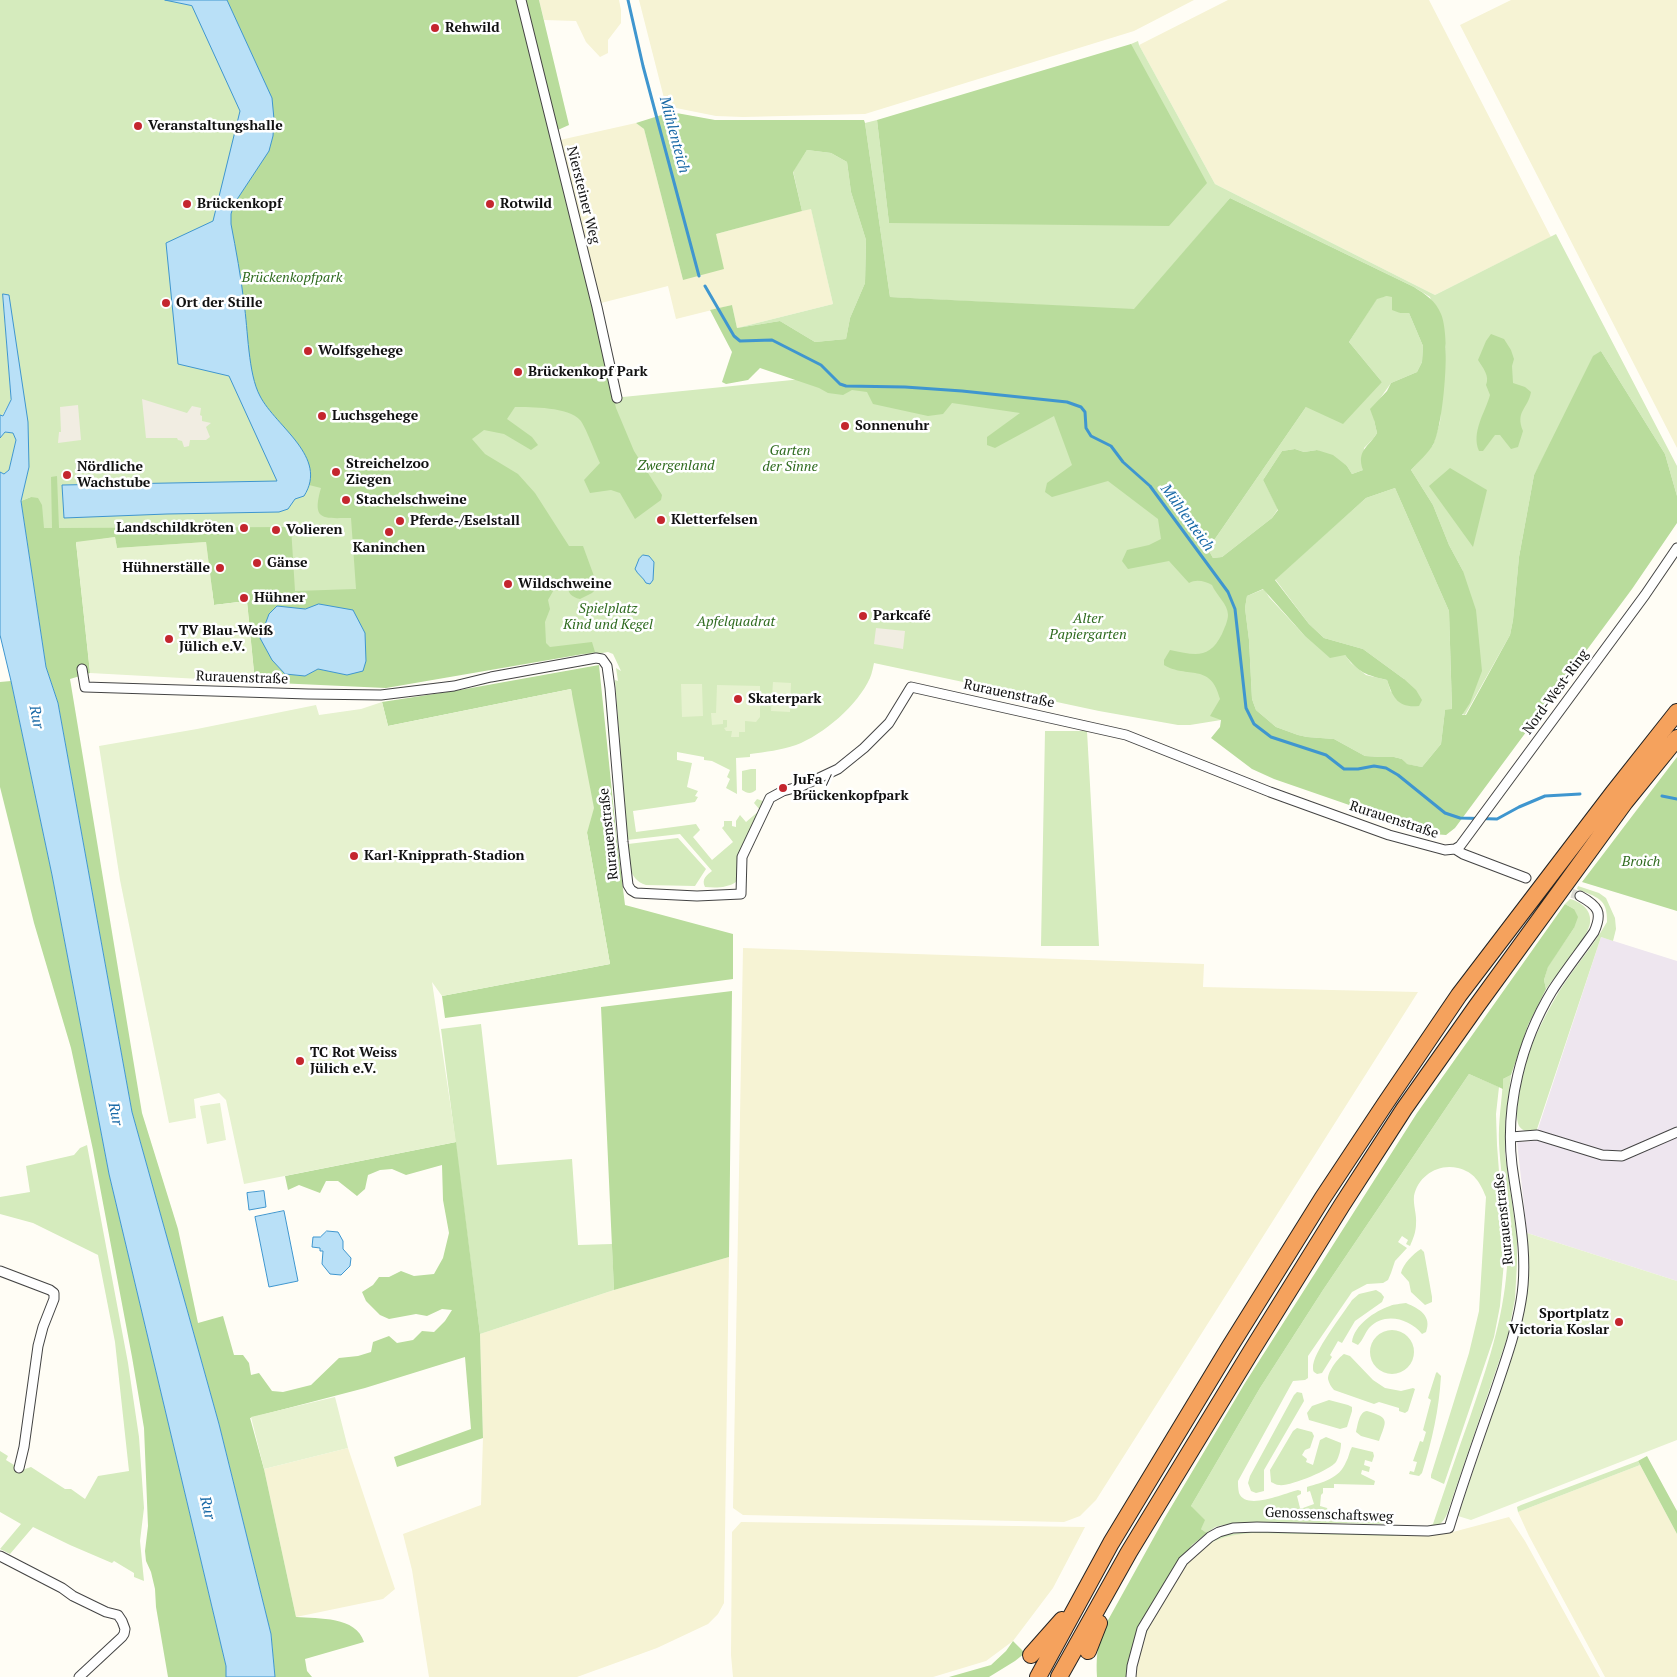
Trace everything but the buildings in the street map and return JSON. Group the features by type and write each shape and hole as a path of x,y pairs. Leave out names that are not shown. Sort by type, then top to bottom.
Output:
{"highway":[{"path":"1038,1677 1111,1543 1229,1348 1322,1199 1390,1096 1465,987 1677,712"},
{"path":"1059,1677 1129,1552 1342,1205 1404,1109 1625,802 1677,738"},
{"path":"1088,1651 1129,1552"},
{"path":"1031,1656 1080,1600"}],"street":[{"name":"Niersteiner Weg","path":"521,0 597,307 617,398"},
{"name":"Nord-West-Ring","path":"1455,849 1460,846 1477,823 1645,595 1677,548"},
{"name":"Rurauenstraße","path":"82,669 85,687 381,695 454,686 596,658 602,659 607,666 610,688 628,885 636,893 697,896 741,894 742,856 770,798 784,791 802,786 838,768 864,748 889,723 911,686 1126,734 1270,792 1389,835 1445,850 1455,849 1463,854 1526,878"},
{"name":"Rurauenstraße","path":"1449,1528 1513,1338 1522,1300 1524,1273 1522,1233 1510,1137 1515,1088 1523,1054 1536,1022 1552,991 1598,925 1598,911 1593,903 1580,896"},
{"path":"1510,1137 1537,1136 1602,1155 1622,1156 1677,1132"},
{"path":"0,1271 50,1290 54,1294 38,1346 25,1441 19,1468"},
{"name":"Genossenschaftsweg","path":"1131,1677 1142,1630 1183,1560 1210,1537 1219,1532 1233,1528 1257,1527 1428,1531 1449,1528"},
{"path":"0,1556 62,1588 73,1596 106,1612 118,1615 122,1621 125,1629 122,1638 79,1677"}],"shaded area":[{"path":"539,0 619,0 621,23 608,40 608,53 600,57 586,42 576,21 544,20"},
{"path":"639,0 1194,0 1134,31 865,114 743,117 716,116 666,106"},
{"path":"1228,0 1429,0 1551,237 1435,295 1215,184 1139,45"},
{"path":"1511,0 1677,0 1677,448 1460,25"},
{"path":"636,123 644,129 683,280 716,234 811,208 833,304 737,328 732,305 676,319 668,286 601,303 560,140"},
{"path":"142,399 187,413 192,406 201,408 200,415 202,416 202,421 211,423 206,427 210,437 206,440 190,440 189,446 185,447 182,441 177,438 146,438"},
{"path":"78,405 81,440 58,443 59,432 61,432 60,407"},
{"path":"876,628 905,631 903,649 874,644"},
{"path":"1601,937 1677,961 1677,1281 1527,1233 1517,1142 1534,1141"},
{"path":"743,948 1204,964 1203,987 1418,992 1096,1500 1080,1516 1064,1522 743,1515 733,1508"},
{"path":"729,1257 724,1603 718,1614 708,1624 657,1648 577,1677 429,1677 412,1570 403,1534 481,1505 483,1437 480,1334 614,1290"},
{"path":"348,1448 395,1589 383,1599 296,1617 264,1469"},
{"path":"1640,1465 1677,1534 1677,1677 1605,1677 1518,1512"},
{"path":"1509,1517 1525,1541 1600,1677 1135,1677 1136,1666 1144,1639 1152,1620 1171,1587 1187,1563 1196,1554 1221,1538 1237,1534 1254,1533 1432,1535 1453,1532"},
{"path":"741,1522 1085,1527 1053,1588 1013,1641 986,1661 933,1677 733,1677 731,1655 732,1532"}],"green space":[{"name":"Brückenkopfpark","path":"0,0 507,0 603,399 832,376 1074,396 1229,594 1239,689 1221,720 1178,725 1099,711 874,663 870,678 857,698 828,727 796,745 750,754 750,757 736,758 737,794 726,788 730,779 727,777 730,770 712,761 704,760 704,757 677,752 677,760 692,763 687,787 698,791 695,796 698,797 695,802 633,811 636,832 696,824 700,830 693,837 712,860 733,842 722,828 724,821 732,821 732,826 736,827 736,821 740,815 746,822 760,810 754,803 757,799 763,801 762,807 745,841 736,882 725,886 705,887 705,878 712,871 680,834 627,840 615,680 618,681 616,668 621,671 613,654 608,652 585,656 584,651 375,684 255,682 247,601 76,543 90,673 60,665 31,497 21,501 29,467 3,294 11,400 2,416 0,415"},
{"path":"227,0 539,0 569,125 551,133 616,408 634,451 662,495 661,500 635,519 620,493 611,490 590,493 584,480 600,463 580,420 567,412 559,410 515,407 507,419 532,437 538,445 531,450 504,434 484,430 472,439 485,454 518,474 535,493 569,546 583,546 598,587 592,593 580,599 570,594 567,584 556,586 548,600 550,609 545,622 546,643 550,647 592,642 595,652 386,688 255,682 247,601 214,605 206,542 117,548 115,537 76,543 90,673 70,679 142,1113 178,1229 198,1323 223,1316 234,1355 243,1355 249,1363 251,1375 259,1373 272,1391 283,1392 311,1385 339,1358 358,1356 371,1352 373,1342 389,1336 397,1343 413,1340 422,1331 434,1332 445,1321 452,1310 442,1309 427,1316 416,1314 389,1319 380,1315 366,1301 362,1292 373,1285 379,1277 389,1277 401,1271 414,1276 434,1274 443,1258 449,1233 443,1200 442,1165 406,1175 392,1169 380,1170 368,1175 365,1189 357,1196 338,1181 326,1181 320,1193 299,1185 288,1190 285,1176 456,1142 480,1334 483,1438 397,1467 394,1457 471,1429 465,1357 365,1388 250,1418 264,1469 296,1617 336,1620 345,1623 353,1627 360,1634 364,1642 305,1659 307,1671 312,1677 275,1677 271,1634 219,1424 132,1112 58,703 46,667 21,501 31,497 38,498 42,505 44,528 52,528 51,477 57,476 59,528 291,527 295,591 356,589 351,518 327,517 322,516 319,512 318,499 321,488 309,485 310,472 307,460 294,438 260,398 250,366 243,294 231,214 234,204 269,151 272,98","holes":["277,606 305,609 347,675 318,669 305,676 285,674 272,660"]},
{"path":"1138,41 1215,184 1435,295 1556,234 1677,466 1677,496 1665,454 1601,351 1534,475 1519,557 1510,635 1465,715 1462,714 1463,571 1449,545 1433,505 1411,470 1433,445 1440,422 1446,347 1430,297 1414,287 1230,198 1135,310 890,297 865,123 877,120 889,223 1131,44"},
{"path":"1131,44 1207,183 1169,226 889,223 877,120"},
{"path":"671,112 715,120 864,120 890,297 1134,309 1230,198 1422,292 1436,305 1444,325 1446,341 1445,379 1441,417 1434,443 1411,470 1433,505 1449,545 1463,571 1476,610 1482,671 1470,703 1462,715 1466,715 1510,635 1519,557 1534,475 1593,356 1601,351 1665,454 1677,496 1677,523 1632,589 1455,828 1446,835 1433,834 1274,779 1252,769 1211,738 1220,727 1221,720 1210,716 1220,699 1216,687 1211,680 1197,673 1181,671 1164,665 1164,660 1170,650 1200,654 1212,648 1222,634 1227,620 1228,615 1224,603 1212,585 1200,581 1189,583 1169,561 1128,569 1122,561 1127,550 1149,545 1161,539 1158,519 1108,481 1052,497 1045,492 1047,483 1072,465 1054,416 995,448 987,445 987,437 1020,413 952,403 943,414 928,416 873,404 867,392 852,390 843,395 828,393 819,388 760,368 748,380 726,384 722,382 732,352 710,310 732,305 737,328 780,321 815,342 846,339 850,318 865,283 866,240 851,192 847,162 831,153 807,150 793,172 802,211 716,234 724,269 683,280 644,129 636,123","holes":["1387,296 1392,297 1392,310 1400,313 1409,313 1423,346 1422,362 1417,372 1391,383 1387,391 1370,409 1377,433 1362,453 1361,463 1363,470 1352,474 1347,466 1333,455 1317,450 1304,452 1295,449 1282,451 1263,480 1278,510 1272,518 1222,557 1213,558 1208,549 1306,407 1343,424 1382,382 1349,342 1377,299","1395,488 1449,611 1452,709 1445,710 1441,744 1422,767 1407,764 1402,759 1394,757 1365,756 1334,739 1307,737 1276,727 1256,710 1252,699 1249,640 1245,608 1247,596 1263,589 1304,635 1330,658 1345,655 1363,672 1387,680 1394,697 1401,703 1419,706 1422,700 1416,690 1363,649 1324,638 1309,624 1275,580 1366,498"]},
{"path":"807,150 831,153 847,162 851,192 866,240 865,283 850,318 846,339 815,342 780,321 737,328 833,304 811,209 802,211 793,171"},
{"path":"1392,296 1400,313 1409,313 1423,346 1422,362 1417,372 1391,383 1379,400 1374,420 1377,433 1364,448 1363,470 1352,474 1347,466 1317,450 1304,452 1295,449 1282,451 1263,480 1278,509 1272,518 1222,557 1213,558 1208,549 1306,407 1382,382 1349,342 1377,298"},
{"path":"1491,334 1504,339 1511,350 1514,359 1512,366 1513,383 1525,387 1531,392 1521,414 1520,419 1523,431 1518,447 1511,449 1500,435 1495,435 1483,451 1479,451 1477,444 1478,430 1490,395 1486,385 1487,375 1478,360"},
{"path":"5,432 13,433 16,440 9,470 4,474 0,472 0,438"},
{"path":"1450,468 1487,490 1473,547 1429,486"},
{"path":"1395,488 1449,611 1452,710 1445,710 1441,744 1422,767 1406,764 1402,759 1394,757 1365,756 1334,739 1307,737 1276,727 1256,710 1252,699 1249,640 1245,608 1247,596 1264,589 1304,635 1345,655 1351,663 1366,675 1387,680 1391,692 1404,679 1363,649 1324,638 1309,624 1275,579 1366,498"},
{"name":"TV Blau-Weiß Jülich e.V.","path":"115,537 117,548 206,542 214,605 247,601 255,682 90,673 76,542"},
{"path":"599,665 625,905 733,934 733,979 445,1018 442,996 610,964 587,833 571,689 388,726 382,702"},
{"path":"11,681 52,875 109,1174 226,1666 226,1677 168,1677 156,1607 155,1589 146,1561 145,1551 148,1526 144,1428 93,1150 71,1048 34,923 0,787 0,682"},
{"path":"773,682 791,683 790,712 771,711"},
{"path":"681,684 702,684 703,716 682,717"},
{"name":"Skaterpark","path":"717,685 760,686 760,717 756,722 745,721 745,732 739,732 739,737 731,737 732,731 726,731 724,728 727,727 727,720 723,720 723,724 712,725 711,713 716,713"},
{"name":"Karl-Knipprath-Stadion","path":"571,689 594,808 587,833 610,964 442,996 432,982 456,1142 244,1184 226,1100 219,1093 194,1099 196,1118 169,1123 120,880 99,746 316,705 319,715 361,709 382,702 388,726"},
{"path":"1045,731 1087,731 1099,946 1041,946"},
{"name":"Broich","path":"1677,757 1677,911 1582,882"},
{"path":"756,769 756,790 749,793 742,790 742,771"},
{"path":"678,838 706,869 695,886 646,885 635,878 630,868 628,844"},
{"path":"1578,886 1599,893 1606,898 1615,918 1616,929 1613,941 1601,937 1536,1132 1527,1131 1519,1126 1517,1110 1520,1087 1531,1047 1544,1018 1559,992 1607,922 1607,914 1603,903 1577,889"},
{"path":"1570,899 1585,907 1589,914 1590,923 1578,946 1546,989 1544,980 1548,966 1574,928 1574,909 1565,904"},
{"path":"1565,904 1574,909 1578,917 1574,928 1548,967 1544,980 1546,989 1528,1025 1511,1075 1503,1079 1503,1089 1469,1074 1323,1290 1260,1388 1191,1506 1205,1520 1201,1529 1207,1533 1192,1545 1183,1557 1152,1607 1128,1677 1097,1677 1097,1654 1102,1631 1164,1519 1245,1383 1417,1113"},
{"path":"732,991 729,1257 614,1290 601,1007"},
{"path":"481,1024 497,1165 572,1159 578,1245 612,1244 614,1290 480,1334 441,1029"},
{"path":"1469,1074 1499,1087 1496,1114 1497,1145 1505,1251 1500,1306 1494,1337 1444,1484 1431,1478 1431,1475 1469,1353 1479,1311 1486,1197 1479,1182 1472,1175 1464,1170 1451,1167 1436,1169 1420,1182 1414,1196 1416,1227 1410,1246 1406,1244 1408,1240 1402,1236 1398,1242 1407,1248 1395,1261 1388,1280 1383,1283 1367,1284 1352,1292 1308,1356 1308,1378 1293,1381 1238,1481 1239,1493 1249,1501 1266,1499 1298,1490 1301,1491 1301,1494 1297,1496 1300,1508 1303,1508 1314,1504 1310,1491 1307,1492 1307,1487 1335,1476 1343,1468 1352,1447 1373,1452 1372,1462 1365,1460 1364,1465 1370,1467 1369,1472 1362,1470 1361,1474 1375,1481 1374,1485 1334,1484 1334,1488 1323,1488 1320,1506 1327,1508 1329,1514 1339,1517 1348,1512 1369,1512 1387,1515 1388,1524 1257,1522 1223,1525 1215,1527 1207,1533 1201,1529 1191,1506 1260,1388 1323,1290"},
{"path":"1511,1075 1505,1126 1505,1154 1517,1237 1515,1299 1508,1335 1447,1514 1440,1524 1430,1528 1430,1525 1433,1524 1482,1380 1502,1306 1507,1267 1508,1236 1500,1158 1499,1127 1503,1079"},
{"path":"220,1103 226,1140 207,1144 200,1106"},
{"path":"87,1145 128,1363 139,1437 144,1508 140,1541 144,1581 134,1577 134,1573 114,1561 112,1563 33,1527 10,1554 0,1549 21,1524 0,1512 0,1451 8,1456 6,1460 22,1470 31,1467 65,1489 71,1489 85,1499 98,1476 129,1471 115,1342 98,1255 33,1223 0,1214 0,1197 30,1192 26,1166 74,1155 80,1148"},
{"path":"1527,1233 1677,1281 1677,1440 1471,1520 1458,1516 1520,1332 1527,1293 1529,1259"},
{"path":"1421,1249 1424,1252 1432,1297 1432,1302 1425,1305 1411,1292 1409,1282 1401,1273 1409,1260"},
{"path":"1376,1290 1384,1297 1382,1302 1355,1321 1342,1343 1338,1341 1330,1355 1332,1357 1322,1373 1317,1374 1314,1372 1314,1361 1317,1353 1352,1300 1359,1294"},
{"path":"1406,1303 1424,1314 1427,1322 1426,1332 1422,1334 1410,1324 1396,1319 1389,1319 1375,1323 1369,1328 1358,1345 1352,1342 1361,1324 1372,1315 1392,1305"},
{"path":"1396,1330 1408,1336 1413,1343 1413,1361 1408,1368 1401,1373 1388,1374 1380,1371 1373,1364 1370,1348 1373,1340 1380,1333"},
{"path":"1344,1354 1350,1356 1373,1380 1385,1388 1401,1391 1415,1389 1408,1411 1405,1413 1399,1411 1399,1408 1379,1402 1374,1404 1334,1390 1328,1376 1339,1358"},
{"path":"1437,1372 1441,1376 1440,1389 1435,1425 1429,1449 1422,1473 1419,1476 1409,1474 1410,1471 1414,1472 1417,1462 1413,1461 1420,1441 1423,1442 1426,1432 1423,1430 1431,1400 1428,1398"},
{"path":"1297,1392 1302,1393 1304,1401 1264,1470 1264,1491 1256,1493 1251,1491 1248,1483 1250,1476"},
{"path":"335,1397 348,1448 264,1469 251,1417"},
{"path":"1329,1400 1352,1407 1347,1427 1340,1429 1309,1420 1307,1413 1312,1406"},
{"path":"1367,1411 1380,1416 1385,1421 1379,1441 1361,1436 1356,1432 1362,1414"},
{"path":"1297,1428 1312,1432 1314,1436 1310,1448 1305,1450 1302,1455 1307,1459 1306,1462 1313,1465 1320,1440 1326,1437 1341,1443 1339,1455 1336,1462 1318,1473 1300,1481 1277,1485 1271,1482 1270,1470 1293,1431"},
{"path":"1647,1456 1677,1511 1677,1534 1638,1461"},
{"path":"1638,1461 1640,1465 1518,1512 1517,1507 1521,1505"},
{"path":"1259,1531 1385,1533 1397,1536 1253,1533 1214,1541 1198,1552 1167,1592 1158,1608 1140,1652 1145,1630 1173,1581 1198,1549 1217,1538 1228,1534"},
{"path":"1013,1641 1025,1653 989,1677 949,1677 991,1665 1006,1651"}],"water":[{"path":"165,0 227,0 272,98 274,119 273,136 269,151 234,204 231,224 256,387 268,408 305,455 310,468 310,482 304,496 295,499 288,509 279,512 64,518 62,485 277,481 229,376 178,364 166,243 213,221 240,111 192,6"},
{"name":"Rur","path":"3,294 9,295 28,422 29,467 21,501 46,667 58,703 132,1112 219,1424 271,1634 275,1677 226,1677 226,1666 109,1174 52,875 0,635 0,472 4,474 9,470 16,440 13,433 5,432 0,438 0,415 3,416 11,400"},
{"path":"643,555 649,556 654,562 653,580 650,584 646,583 635,569"},
{"path":"319,604 353,610 365,633 366,661 363,671 347,675 318,669 305,676 285,674 272,660 260,638 269,614 277,606 305,609"},
{"path":"264,1191 266,1207 249,1210 247,1193"},
{"path":"284,1211 298,1281 269,1287 255,1217"},
{"path":"327,1231 338,1232 343,1241 343,1249 351,1258 350,1266 341,1275 330,1274 322,1264 323,1251 320,1251 320,1248 312,1247 313,1237 320,1237"}],"waterway":[{"name":"Mühlenteich","path":"628,0 643,66 699,276"},
{"name":"Mühlenteich","path":"705,286 734,336 740,341 772,340 821,365 840,384 846,386 905,387 962,391 1067,402 1081,407 1085,412 1086,428 1091,436 1111,446 1123,462 1150,486 1228,592 1235,609 1246,708 1254,724 1271,737 1326,755 1344,769 1374,766 1386,768 1398,775 1445,813 1460,818 1497,819 1545,796 1580,794"},
{"path":"1662,796 1677,799"}],"tunnel":[{"path":"1559,889 1580,896"}],"place":[{"name":"Rehwild","path":"435,28"},
{"name":"Veranstaltungshalle","path":"138,126"},
{"name":"Brückenkopf","path":"187,204"},
{"name":"Rotwild","path":"490,204"},
{"name":"Ort der Stille","path":"166,303"},
{"name":"Wolfsgehege","path":"308,351"},
{"name":"Brückenkopf Park","path":"518,372"},
{"name":"Luchsgehege","path":"322,416"},
{"name":"Sonnenuhr","path":"845,426"},
{"name":"Streichelzoo Ziegen","path":"336,472"},
{"name":"Nördliche Wachstube","path":"67,475"},
{"name":"Stachelschweine","path":"346,500"},
{"name":"Kletterfelsen","path":"661,520"},
{"name":"Pferde-/Eselstall","path":"400,521"},
{"name":"Landschildkröten","path":"244,528"},
{"name":"Volieren","path":"276,530"},
{"name":"Kaninchen","path":"389,532"},
{"name":"Gänse","path":"257,563"},
{"name":"Hühnerställe","path":"220,568"},
{"name":"Wildschweine","path":"508,584"},
{"name":"Hühner","path":"244,598"},
{"name":"Parkcafé","path":"863,616"},
{"name":"TV Blau-Weiß Jülich e.V.","path":"169,639"},
{"name":"Skaterpark","path":"738,699"},
{"name":"JuFa / Brückenkopfpark","path":"783,788"},
{"name":"Karl-Knipprath-Stadion","path":"354,856"},
{"name":"TC Rot Weiss Jülich e.V.","path":"300,1061"},
{"name":"Sportplatz Victoria Koslar","path":"1619,1322"}],"park label":[{"name":"Garten der Sinne","path":"790,460"},
{"name":"Zwergenland","path":"676,466"},
{"name":"Spielplatz Kind und Kegel","path":"608,618"},
{"name":"Apfelquadrat","path":"736,622"},
{"name":"Alter Papiergarten","path":"1088,628"}]}
